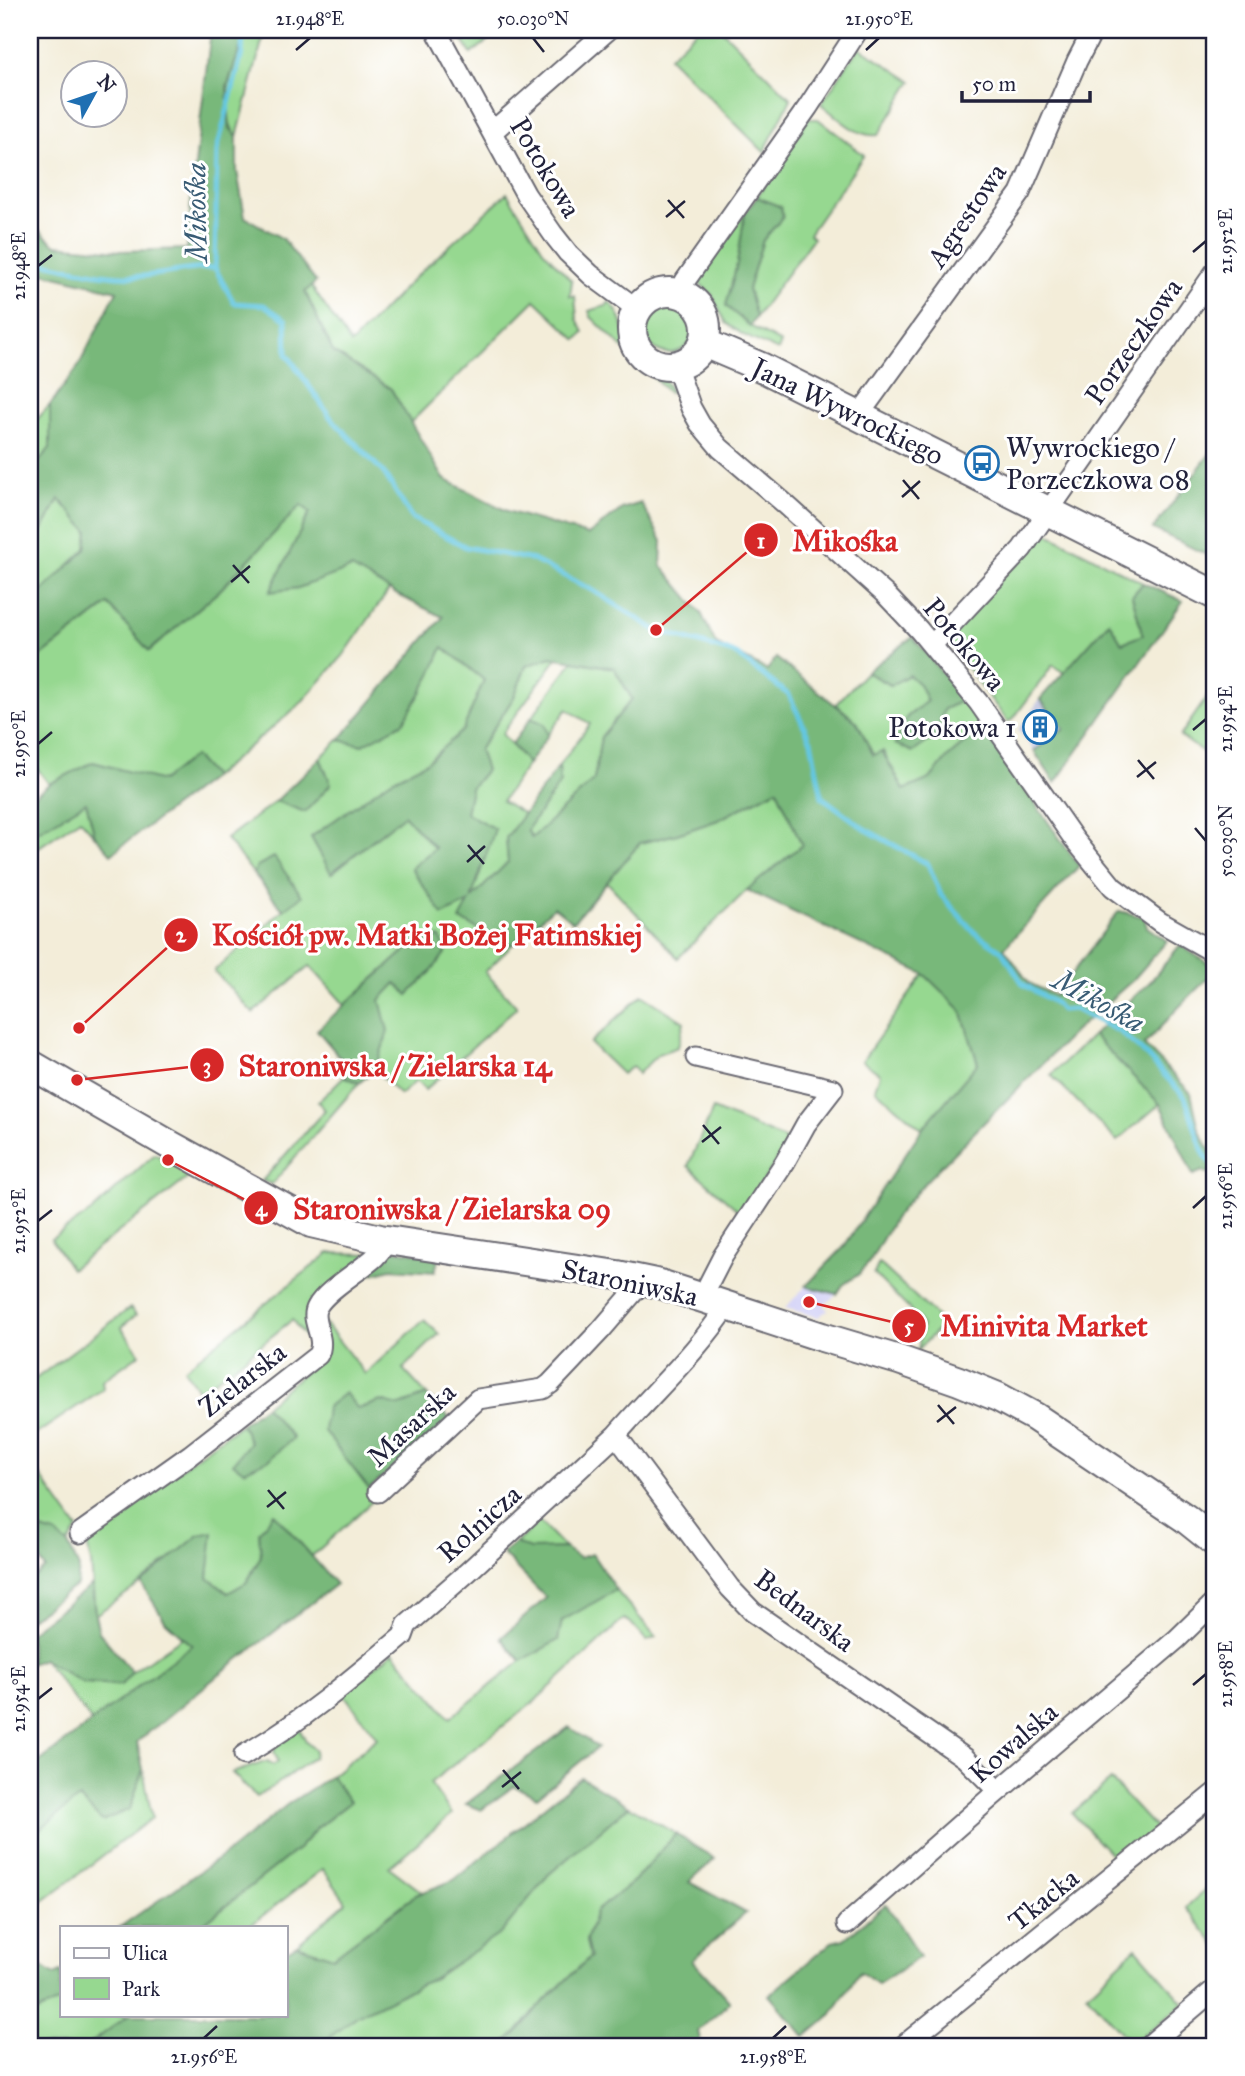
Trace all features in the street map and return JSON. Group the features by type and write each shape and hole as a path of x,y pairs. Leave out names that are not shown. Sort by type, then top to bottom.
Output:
{"street":[{"name":"Potokowa","path":"436,30 526,195 568,253 591,275 637,309"},
{"path":"492,132 608,30"},
{"path":"680,293 685,281 808,107 858,30"},
{"name":"Agrestowa","path":"859,415 1020,193 1093,30"},
{"name":"Porzeczkowa","path":"932,645 1022,549 1215,272"},
{"path":"668,291 680,293 700,307 707,331 704,343 693,358 676,366 656,365 635,346 631,327 637,309 645,300 656,294 668,291"},
{"name":"Jana Wywrockiego","path":"704,343 763,368 859,415 1215,595"},
{"name":"Potokowa","path":"676,366 691,408 700,424 720,448 886,595 932,645 979,703 1074,839 1113,887 1160,922 1215,953"},
{"name":"Rolnicza","path":"244,1755 287,1728 338,1690 403,1636 407,1625 616,1435 709,1334 723,1256 785,1162 806,1124 833,1089 696,1057"},
{"name":"Staroniwska","path":"30,1064 311,1223 389,1241 643,1280 899,1360 998,1397 1066,1437 1185,1518 1215,1542"},
{"name":"Zielarska","path":"80,1534 190,1455 318,1354 321,1338 314,1315 316,1308 341,1283 375,1257 389,1241"},
{"name":"Masarska","path":"378,1492 478,1399 543,1388 550,1384 643,1280"},
{"name":"Bednarska","path":"616,1435 730,1588 753,1612 965,1758 998,1791"},
{"name":"Kowalska","path":"847,1924 1177,1639 1215,1602"},
{"name":"Tkacka","path":"904,2046 1215,1793"},
{"path":"1148,2046 1215,1989"}],"shaded area":[{"path":"1040,699 1064,729 1034,751 1018,730"},
{"path":"806,1286 837,1294 824,1305 828,1310 818,1317 785,1308"}],"green space":[{"path":"211,30 246,30 227,87 230,128 237,137 237,171 245,217 283,239 316,282 305,292 333,352 391,389 444,479 507,511 588,535 622,509 641,503 662,541 661,565 701,613 716,644 767,670 776,658 857,722 873,755 882,751 904,790 930,779 948,757 982,728 1079,866 1004,948 1029,983 1055,996 1119,911 1144,917 1147,927 1167,941 1133,980 1075,1031 927,1180 895,1217 870,1261 859,1274 843,1285 837,1294 806,1286 843,1248 922,1129 978,1063 961,1010 924,974 747,890 802,845 777,789 718,820 640,843 573,922 554,907 512,945 460,920 469,902 443,915 411,868 435,848 404,815 331,873 311,837 390,781 427,762 463,730 484,680 443,647 430,677 403,723 363,745 339,740 443,617 352,568 298,588 270,592 310,512 301,505 220,590 149,651 108,604 30,665 30,603 86,549 88,531 59,499 37,540 30,547 30,473 50,448 50,405 78,367 117,291 30,270 30,223 56,245 120,251 187,249","holes":["551,657 614,668 632,699 601,737 594,780 532,838 527,830 560,783 559,766 506,838 508,862 471,899 495,829 466,813 471,788 486,770 479,750 514,697 526,666"]},
{"path":"246,30 265,30 237,137 231,125 227,98"},
{"path":"457,30 502,30 471,54"},
{"path":"697,30 722,30 791,99 764,152 669,57"},
{"path":"859,47 912,81 878,135 855,130 821,104"},
{"path":"808,119 818,119 864,155 809,234 813,238 756,317 748,289 763,240 783,217 781,207 757,197"},
{"path":"507,193 543,250 572,281 570,296 575,296 577,319 584,332 577,340 535,300 410,423 391,389 333,352 305,291 311,286 351,344 412,280"},
{"path":"757,197 781,207 783,217 763,240 748,289 756,317 750,326 726,306 737,264 745,213"},
{"path":"745,213 737,264 726,306 750,326 781,343 778,351 743,335 726,323 712,295 696,280"},
{"path":"609,302 619,315 632,352 641,363 662,377 671,391 669,393 591,317 589,311 606,306"},
{"path":"669,303 687,310 694,328 687,346 669,353 651,346 644,328 651,310"},
{"path":"50,405 50,448 30,473 30,427"},
{"path":"1215,447 1215,559 1153,529"},
{"path":"59,499 88,531 86,549 30,603 30,547 37,540"},
{"path":"301,505 310,512 271,591 298,588 352,568 389,590 343,656 299,705 213,777 194,756 162,781 94,762 49,784 30,759 30,665 109,604 149,651 220,590"},
{"path":"1041,530 1143,583 1132,596 1143,635 1122,643 1109,622 1064,673 1053,665 1008,722 945,638"},
{"path":"1143,583 1183,601 1055,783 1034,751 1064,729 1040,699 1109,622 1122,643 1143,635 1132,596"},
{"path":"913,637 964,700 944,709 936,736 913,752 895,744 907,717 927,701 919,684 909,675 891,685 866,672"},
{"path":"443,647 484,680 463,730 427,762 390,781 311,837 332,873 404,815 435,849 412,868 444,914 470,901 461,920 512,945 485,972 517,1007 425,1090 416,1081 400,1095 375,1070 388,1031 379,1000 396,983 416,941 345,1005 310,966 253,1013 214,971 302,896 257,866 254,874 226,839 276,801 305,811 331,784 320,758 339,740 363,745 430,677"},
{"path":"551,657 557,658 502,734 528,764 502,801 524,814 506,838 508,862 470,901 466,813 471,788 486,770 479,750 514,697 526,666"},
{"path":"573,661 614,668 632,699 601,737 594,780 532,838 527,830 560,783 559,766 590,724 567,709 548,735 544,724 531,718"},
{"path":"866,672 890,685 909,675 919,684 927,701 907,717 936,736 944,709 964,700 982,728 948,757 930,779 904,790 883,751 873,755 857,722 836,704"},
{"path":"1215,686 1215,760 1180,736"},
{"path":"531,718 544,724 548,735 528,764 512,744"},
{"path":"194,756 213,777 111,854 95,836 86,802 30,836 30,799 49,784 93,762 162,781"},
{"path":"320,758 331,784 305,812 276,801"},
{"path":"777,789 802,845 747,890 678,958 606,881 640,843 718,820"},
{"path":"86,802 95,836 80,819 30,853 30,836"},
{"path":"274,857 302,896 283,910 254,874 257,866"},
{"path":"440,937 446,952 430,973 408,995 396,983 380,1000 388,1031 375,1070 359,1083 344,1076 350,1069 317,1030 416,941"},
{"path":"1180,945 1215,968 1215,971 1144,1045 1191,1093 1199,1129 1215,1156 1215,1166 1207,1174 1203,1171 1193,1175 1160,1104 1093,1035 1150,982"},
{"path":"924,974 961,1010 978,1064 922,1129 875,1089 880,1074 862,1061"},
{"path":"642,995 684,1022 678,1047 658,1054 638,1074 633,1066 622,1074 590,1043"},
{"path":"1093,1035 1160,1104 1117,1141 1051,1075"},
{"path":"344,1076 359,1083 272,1184 262,1181 325,1110 318,1102"},
{"path":"713,1109 789,1141 742,1214 688,1166"},
{"path":"155,1154 193,1174 71,1269 51,1239 91,1212"},
{"path":"393,1250 439,1256 435,1272 391,1269 369,1275 375,1263"},
{"path":"329,1253 369,1254 306,1312 316,1351 292,1320 199,1391 184,1369"},
{"path":"879,1263 944,1323 918,1350 922,1326 917,1317 874,1274"},
{"path":"130,1308 136,1315 121,1327 140,1354 102,1381 103,1389 30,1438 30,1383"},
{"path":"424,1320 439,1334 403,1369 427,1395 397,1406 381,1401 358,1409 324,1431 376,1498 312,1556 274,1514 259,1532 261,1556 247,1582 228,1593 208,1578 212,1533 199,1535 149,1578 95,1615 86,1538 241,1424 250,1442 268,1460 292,1439 265,1406 322,1357 325,1323 365,1374"},
{"path":"345,1393 358,1409 381,1401 398,1406 427,1395 450,1419 369,1489 324,1431 327,1407"},
{"path":"265,1406 293,1438 268,1460 244,1471 233,1463 250,1442 241,1424"},
{"path":"39,1474 78,1529 68,1544 55,1534 30,1532 30,1481"},
{"path":"274,1513 336,1584 137,1742 143,1769 130,1809 102,1821 79,1798 30,1837 30,1769 192,1645 166,1622 141,1583 199,1535 213,1532 208,1578 228,1593 247,1582 261,1556 259,1532"},
{"path":"539,1521 565,1548 531,1550 516,1543"},
{"path":"31,1527 55,1534 68,1544 79,1568 77,1585 30,1619 30,1581 45,1568 32,1544"},
{"path":"515,1543 531,1549 565,1548 579,1558 592,1554 616,1590 562,1621 558,1640 521,1661 501,1638 546,1598 502,1553"},
{"path":"92,1585 99,1632 132,1672 121,1685 83,1683 43,1659 30,1664 30,1632"},
{"path":"616,1590 656,1637 647,1641 624,1619 534,1702 430,1783 452,1814 389,1867 422,1892 333,1957 297,1945 346,1902 323,1869 249,1926 200,1926 299,1848 317,1828 350,1802 331,1776 377,1738 343,1693 393,1652 450,1718 521,1661 558,1640 561,1621"},
{"path":"183,1637 192,1645 92,1722 43,1659 83,1683 121,1685 132,1672"},
{"path":"569,1727 598,1747 537,1797 514,1786 481,1810 466,1804"},
{"path":"299,1728 306,1742 315,1750 314,1757 256,1797 232,1773 268,1761 273,1765 278,1761 274,1752 276,1745"},
{"path":"143,1769 152,1818 30,1911 30,1837 79,1797 130,1809"},
{"path":"331,1776 350,1802 317,1828 299,1848 200,1926 121,1926 231,1850 288,1804"},
{"path":"581,1777 629,1806 548,1875 501,1933 434,1978 358,2015 318,2046 87,2046 128,2016 287,2016 287,1951 297,1945 333,1957 416,1895 454,1880"},
{"path":"1111,1780 1159,1832 1120,1864 1072,1813"},
{"path":"629,1806 676,1834 635,1880 596,1911 586,1941 590,1957 538,2007 516,2034 499,2046 318,2046 358,2015 434,1978 500,1933 548,1875"},
{"path":"676,1834 715,1859 689,1882 746,1913 692,1960 730,2002 698,2031 701,2044 499,2046 516,2034 538,2007 590,1957 586,1941 596,1911 635,1880"},
{"path":"1215,1881 1215,1944 1186,1907"},
{"path":"886,1904 920,1957 878,1984 860,1972 831,2015 805,2037 769,1995 832,1942 844,1939"},
{"path":"1136,1948 1184,2003 1132,2045 1087,1994"},
{"path":"30,1959 55,1975 60,1972 60,2001 30,2015"},
{"path":"60,2001 60,2016 128,2016 87,2046 30,2046 30,2015"}],"waterway":[{"name":"Mikośka","path":"243,30 242,53 217,150 215,268 234,303 264,305 286,320 287,354 331,418 384,473 412,518 466,547 533,560 594,591 656,630 734,653 789,695 811,741 822,797 865,829 928,864 941,895 974,932 1002,951 1023,984 1055,1003 1061,1010 1074,1009 1120,1032 1141,1050 1185,1097 1203,1152 1215,1170"},
{"path":"30,260 115,276 215,268"}],"place":[{"name":"Wywrockiego / Porzeczkowa 08","path":"982,463"},
{"name":"Mikośka","path":"656,630"},
{"name":"Potokowa 1","path":"1040,727"},
{"name":"Kościół pw. Matki Bożej Fatimskiej","path":"79,1028"},
{"name":"Staroniwska / Zielarska 14","path":"77,1080"},
{"name":"Staroniwska / Zielarska 09","path":"168,1160"},
{"name":"Minivita Market","path":"809,1302"}]}
